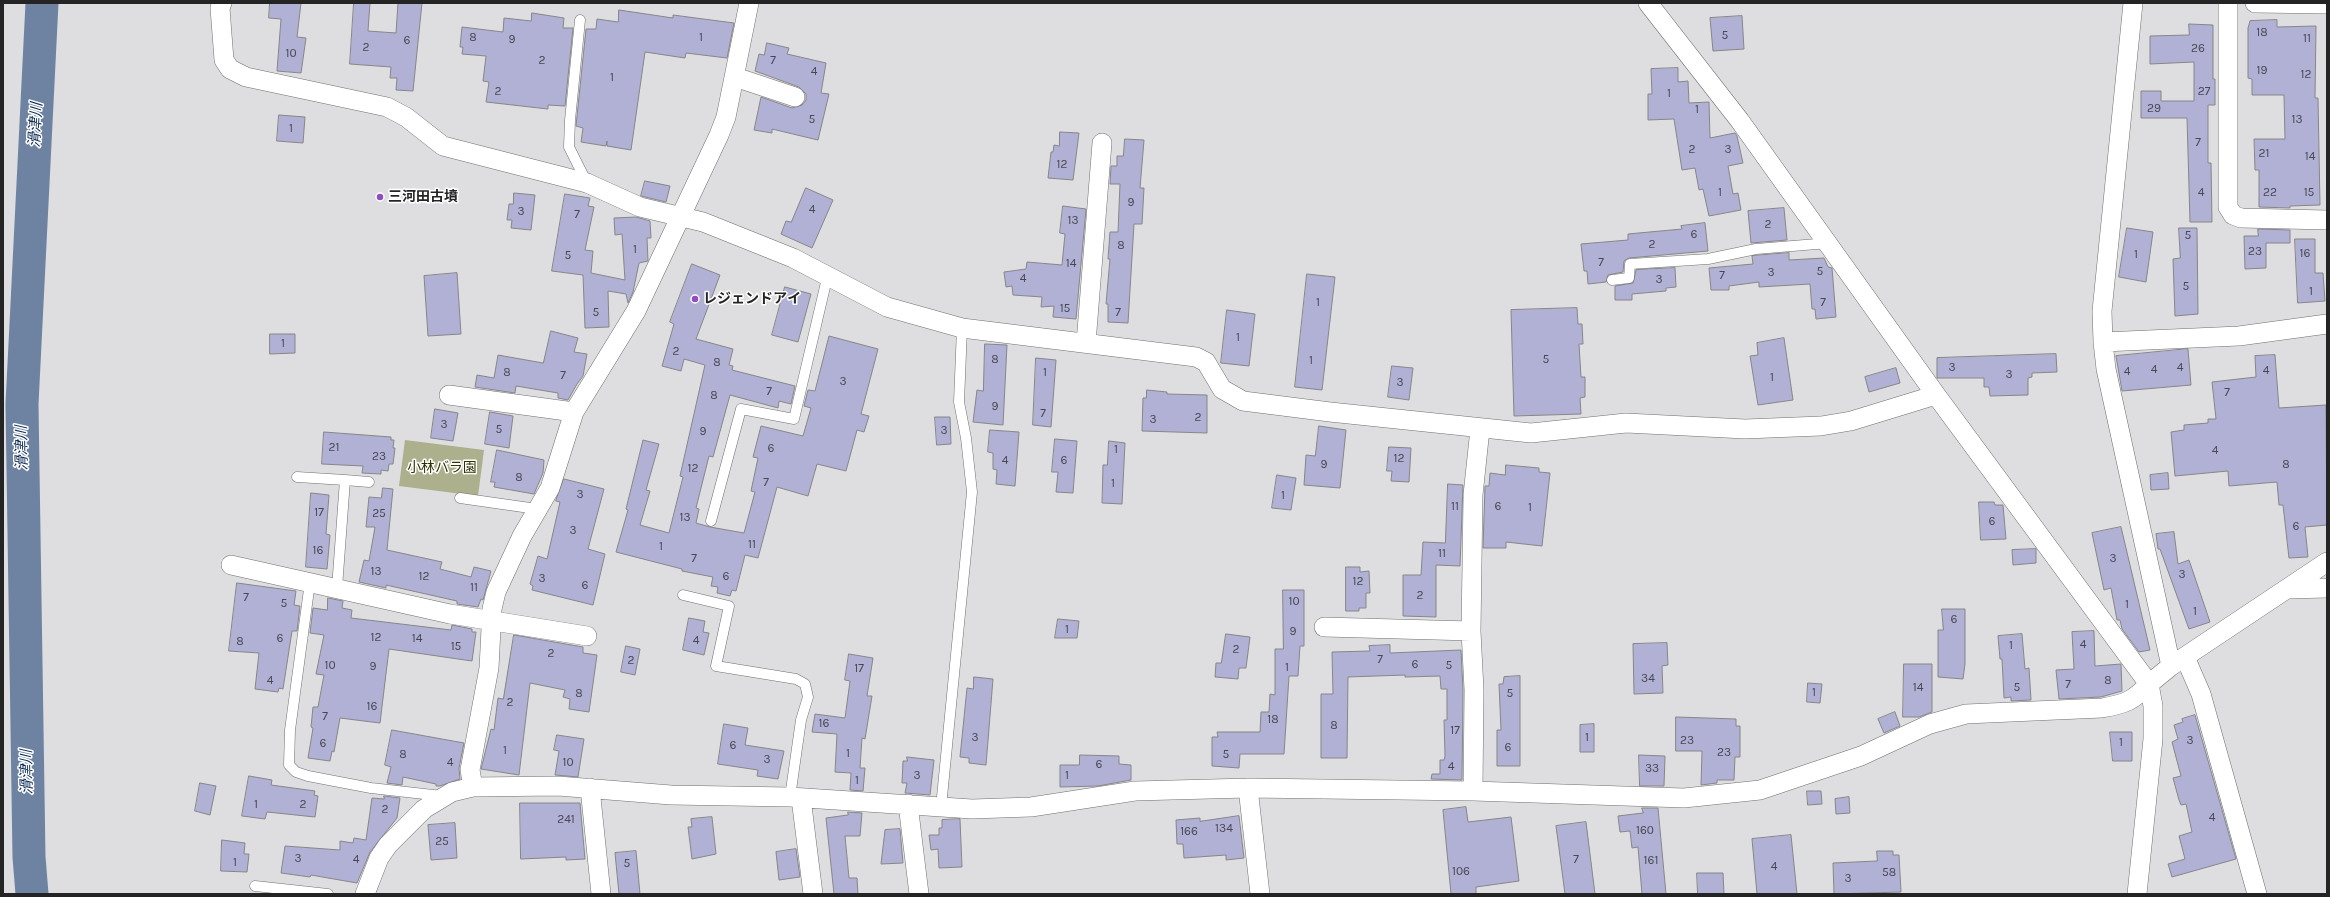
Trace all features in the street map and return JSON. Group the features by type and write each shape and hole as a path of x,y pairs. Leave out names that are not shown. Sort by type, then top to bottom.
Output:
{"street":[{"path":"222,3 220,8 224,60 230,69 237,74 387,107 406,117 443,146 587,183 640,207 680,218 703,222 735,233 828,274 887,306 962,328 1196,357 1206,362 1222,389 1243,401 1480,429 1531,433 1626,423 1746,429 1821,426 1851,421 1936,395"},
{"path":"473,788 470,770 489,668 490,622 496,592 537,509 550,488 574,412 636,311 726,117 749,3"},
{"path":"1648,3 1740,121 1936,395 2149,684 2153,706 2153,739 2137,894"},
{"path":"2133,3 2102,312 2102,342 2106,369 2178,661 2201,694 2257,894"},
{"path":"2228,3 2228,207 2233,215 2241,218 2327,220"},
{"path":"2255,3 2327,4"},
{"path":"735,77 795,97"},
{"path":"1086,343 1102,143"},
{"path":"2102,342 2239,336 2327,324"},
{"path":"449,395 574,412"},
{"path":"1472,791 1474,690 1471,632 1473,495 1480,429"},
{"path":"366,894 379,858 388,845 424,810 452,792 473,788 590,788 671,795 796,797 972,809 1031,807 1135,791 1248,788 1472,791 1684,798 1760,790 1861,756 1930,724 1966,714 2115,706 2135,699 2149,684 2178,661 2289,589 2327,562"},
{"path":"231,565 490,622 587,636"},
{"path":"2289,589 2327,588"},
{"path":"1324,627 1471,632"},
{"path":"590,788 601,894"},
{"path":"1248,788 1260,894"},
{"path":"796,797 813,894"},
{"path":"908,804 919,894"}],"lane":[{"path":"580,20 570,120 570,147 587,183"},
{"path":"1612,280 1629,278 1630,264 1708,259 1756,249 1828,243"},
{"path":"711,521 741,409 794,419 828,274"},
{"path":"941,807 972,492 966,438 959,402 962,328"},
{"path":"297,477 369,482"},
{"path":"337,588 345,480"},
{"path":"460,498 537,509"},
{"path":"310,582 290,730 289,765 296,772 308,776 371,788 444,797"},
{"path":"683,595 729,606 716,666 796,680 805,684 808,697 801,720 796,797"},
{"path":"255,886 328,894"}],"green space":[{"name":"小林バラ園","path":"405,440 484,450 478,496 399,486"}],"building":[{"path":"270,3 301,3 297,37 306,38 301,73 277,71 281,19 269,18"},
{"path":"354,3 370,3 368,31 396,33 398,3 422,3 413,91 396,90 397,78 390,78 391,67 350,64"},
{"path":"619,10 673,18 673,15 734,23 727,58 686,53 685,58 645,52 631,150 607,146 607,141 606,146 581,142 583,128 576,126 586,29 596,29 597,19 618,22"},
{"path":"532,13 564,18 563,28 573,28 565,106 548,105 548,109 486,102 489,82 483,81 486,56 462,54 463,47 460,47 462,27 503,32 504,18 531,21"},
{"path":"1742,16 1744,49 1713,51 1710,18"},
{"path":"2277,20 2277,27 2316,26 2315,98 2318,98 2320,205 2290,206 2290,208 2259,207 2259,170 2255,170 2254,139 2285,139 2284,95 2252,95 2252,79 2248,78 2248,28 2250,21"},
{"path":"2189,24 2213,25 2213,79 2215,79 2215,105 2208,105 2208,163 2211,163 2212,222 2190,222 2187,118 2141,118 2141,91 2161,91 2161,101 2194,101 2194,62 2150,64 2150,36 2189,35"},
{"path":"767,43 789,48 787,54 826,63 821,93 829,94 818,140 772,129 772,133 754,130 761,97 792,108 802,105 806,100 806,94 799,87 755,71 759,54 764,55"},
{"path":"1678,68 1678,82 1688,81 1689,103 1709,102 1710,138 1735,133 1737,136 1743,163 1728,166 1733,194 1738,193 1741,210 1709,216 1703,189 1699,190 1695,168 1682,170 1674,119 1648,120 1648,94 1652,94 1651,69"},
{"path":"279,115 305,117 303,143 277,141"},
{"path":"1060,132 1079,133 1073,180 1048,178 1051,152 1053,152 1054,145 1059,146"},
{"path":"1125,139 1144,140 1140,188 1144,188 1142,224 1134,224 1128,323 1108,322 1108,304 1106,304 1110,259 1108,259 1110,232 1118,232 1120,184 1110,184 1111,166 1117,166 1117,156 1123,156"},
{"path":"645,181 670,186 666,202 641,196"},
{"path":"806,188 833,200 812,248 781,234 786,221 791,222"},
{"path":"514,193 535,195 531,230 511,228 512,220 507,220 509,204 513,204"},
{"path":"565,194 590,198 588,206 594,207 585,250 593,251 591,273 625,280 622,234 615,235 614,218 636,217 650,221 651,238 647,238 648,261 639,263 633,292 628,303 626,294 608,291 609,327 585,328 583,275 552,271"},
{"path":"1063,206 1086,209 1076,319 1053,317 1054,306 1041,307 1042,297 1013,295 1012,286 1006,287 1004,272 1026,269 1027,262 1062,265 1065,234 1060,233"},
{"path":"1784,208 1787,240 1751,243 1748,211"},
{"path":"1705,223 1708,251 1629,258 1624,261 1623,272 1608,275 1606,282 1588,284 1587,271 1584,271 1581,244 1628,240 1628,234 1682,229 1681,226"},
{"path":"2127,228 2153,232 2146,282 2119,277"},
{"path":"2179,228 2197,228 2198,314 2175,316 2173,259 2180,258"},
{"path":"2258,229 2290,230 2290,243 2266,243 2266,268 2245,269 2244,236 2258,236"},
{"path":"2295,239 2315,239 2315,273 2323,273 2325,301 2298,303"},
{"path":"1789,253 1789,260 1824,258 1828,267 1832,268 1836,317 1816,319 1815,309 1812,309 1810,284 1759,287 1759,282 1729,286 1729,290 1711,290 1709,268 1753,264 1752,256"},
{"path":"692,264 720,275 696,339 733,349 729,365 733,366 732,370 795,386 791,404 779,401 778,408 730,395 713,457 709,456 696,508 699,509 696,523 744,533 755,492 751,491 758,458 753,457 761,426 803,436 811,408 804,406 808,390 815,391 829,336 878,349 861,414 869,416 864,432 857,430 846,471 817,464 808,496 777,487 758,558 745,555 736,591 732,590 730,596 717,593 718,587 711,586 713,577 682,571 682,569 616,552 628,510 626,509 643,440 659,444 646,490 650,491 640,525 669,533 683,477 680,476 705,365 684,359 681,371 662,366 674,324 670,322"},
{"path":"1675,268 1676,287 1666,288 1666,291 1632,294 1632,300 1615,300 1615,286 1633,283 1636,270"},
{"path":"457,273 461,334 428,336 424,276"},
{"path":"1307,274 1335,277 1322,390 1295,387"},
{"path":"785,287 811,294 798,342 772,335"},
{"path":"1577,308 1578,324 1582,324 1583,344 1579,344 1581,377 1585,377 1585,397 1580,398 1581,414 1514,416 1511,310"},
{"path":"1227,310 1255,314 1249,366 1221,363"},
{"path":"551,331 578,338 574,352 587,354 583,376 568,400 558,398 558,393 516,386 515,393 475,387 477,375 494,378 498,355 543,363"},
{"path":"270,334 295,334 295,353 270,354"},
{"path":"1784,338 1793,400 1758,405 1750,356 1758,355 1757,343"},
{"path":"985,344 1007,345 1003,425 973,422 977,390 983,391"},
{"path":"2188,349 2191,385 2122,391 2116,356"},
{"path":"2056,354 2057,372 2032,373 2032,377 2028,378 2028,395 1990,396 1989,387 1984,387 1984,378 1937,378 1937,358"},
{"path":"2275,355 2279,408 2326,405 2327,525 2305,527 2308,557 2289,558 2283,505 2279,505 2277,482 2229,486 2228,471 2175,476 2171,432 2184,430 2184,425 2208,423 2208,419 2216,419 2212,382 2256,377 2255,356"},
{"path":"1036,358 1056,360 1051,427 1033,425"},
{"path":"1392,366 1413,368 1409,400 1388,397"},
{"path":"1896,368 1900,383 1869,392 1865,377"},
{"path":"1147,390 1167,392 1167,394 1207,395 1207,433 1142,431 1143,398 1146,398"},
{"path":"435,409 458,413 453,441 431,438"},
{"path":"490,412 513,416 509,448 485,444"},
{"path":"935,417 950,417 951,444 937,445"},
{"path":"1319,426 1346,430 1340,488 1304,485 1306,455 1315,456"},
{"path":"990,430 1019,432 1015,486 996,484 997,470 993,469 993,453 988,452"},
{"path":"324,432 391,437 391,440 394,440 393,448 395,448 393,464 389,464 388,471 381,470 381,474 362,473 363,466 322,464"},
{"path":"1055,439 1077,441 1073,493 1056,492 1058,472 1052,472"},
{"path":"1109,441 1125,443 1122,504 1102,503 1103,465 1107,465"},
{"path":"1389,447 1411,448 1409,482 1391,481 1392,471 1387,471"},
{"path":"497,450 544,460 543,473 534,494 494,487 495,482 491,482"},
{"path":"1506,465 1539,468 1539,472 1550,473 1542,546 1506,542 1506,548 1483,548 1485,486 1489,486 1490,473 1505,475"},
{"path":"2168,473 2169,489 2151,490 2150,475"},
{"path":"1277,475 1296,478 1291,510 1272,508"},
{"path":"564,479 604,489 588,549 605,554 593,605 532,590 533,586 530,584 538,556 547,559 560,502 556,501"},
{"path":"1448,484 1463,485 1460,566 1436,565 1436,617 1403,616 1403,575 1421,575 1423,542 1445,543"},
{"path":"383,488 393,489 387,550 442,562 440,569 471,577 474,567 491,571 483,600 481,599 478,607 457,604 457,601 386,585 386,588 359,582 364,560 369,561 375,527 366,527 369,497 381,498"},
{"path":"311,493 329,495 326,534 330,535 327,569 306,567"},
{"path":"1979,502 1994,502 1995,505 2003,505 2006,539 1981,540"},
{"path":"2121,527 2150,650 2139,652 2122,629 2120,620 2117,620 2111,588 2104,590 2092,533"},
{"path":"2174,532 2178,564 2189,560 2210,622 2189,629 2160,549 2158,549 2156,534"},
{"path":"2036,549 2036,563 2013,565 2012,550"},
{"path":"1346,567 1360,567 1360,572 1369,571 1370,593 1366,593 1366,608 1359,608 1359,611 1346,611"},
{"path":"237,583 296,591 294,605 300,606 297,631 292,631 283,689 279,688 278,692 255,689 259,653 229,651"},
{"path":"1283,590 1304,590 1304,646 1300,646 1298,676 1289,676 1284,754 1240,754 1239,768 1212,766 1212,737 1218,737 1217,732 1260,732 1261,712 1269,712 1270,694 1275,695 1275,649 1283,649"},
{"path":"328,598 343,601 342,608 352,610 351,618 451,630 452,625 472,629 472,632 476,632 472,661 389,649 380,723 340,718 334,752 332,751 330,761 308,758 313,728 311,727 313,707 318,707 324,675 316,674 324,635 310,633 313,608 327,610"},
{"path":"1942,609 1965,609 1965,664 1963,679 1938,677 1938,630 1943,630"},
{"path":"689,618 705,621 703,632 709,633 704,655 683,650"},
{"path":"1058,619 1079,621 1077,638 1055,638"},
{"path":"2094,631 2095,666 2121,664 2122,691 2101,697 2059,699 2056,670 2074,669 2072,632"},
{"path":"1226,634 1250,637 1246,668 1239,668 1238,679 1215,677 1216,663 1221,663"},
{"path":"2022,634 2025,669 2029,668 2031,700 2011,701 2011,697 2004,698 2002,659 2000,659 1998,636"},
{"path":"514,635 583,647 583,653 597,655 589,712 569,709 570,699 563,697 565,690 530,683 519,775 481,769 491,729 494,730 498,698 503,699"},
{"path":"1667,643 1668,665 1662,666 1663,693 1634,694 1633,644"},
{"path":"1390,645 1390,653 1461,650 1463,690 1462,780 1431,779 1432,774 1440,774 1440,760 1444,760 1445,756 1444,720 1447,720 1447,689 1441,689 1440,676 1405,677 1405,675 1348,677 1347,758 1321,758 1321,694 1333,694 1332,652 1370,651 1369,646"},
{"path":"626,646 640,649 635,675 621,672"},
{"path":"849,654 873,658 867,696 872,696 865,739 862,738 860,768 865,768 863,791 850,790 851,773 835,772 837,734 812,732 815,714 845,718 850,681 845,680"},
{"path":"1904,664 1932,664 1932,712 1919,717 1903,717"},
{"path":"1520,676 1520,766 1497,766 1497,730 1501,730 1499,684 1503,684 1504,677"},
{"path":"974,677 993,679 986,765 969,763 969,758 960,757 967,688 973,689"},
{"path":"1808,683 1822,684 1820,703 1807,702"},
{"path":"1895,712 1900,726 1884,733 1878,719"},
{"path":"2195,715 2236,859 2172,877 2168,864 2185,859 2179,836 2192,832 2186,804 2181,805 2173,778 2181,776 2172,742 2178,739 2174,725 2183,722 2182,719"},
{"path":"1676,717 1736,719 1736,726 1740,726 1740,757 1735,757 1734,780 1717,780 1717,783 1701,785 1702,751 1676,751"},
{"path":"724,724 748,728 745,745 784,751 778,779 757,776 758,770 718,764"},
{"path":"1594,724 1594,752 1580,752 1580,725"},
{"path":"392,730 464,743 459,768 460,779 440,786 403,777 402,785 387,783 391,767 385,765"},
{"path":"2110,732 2132,732 2132,761 2113,761"},
{"path":"557,735 584,739 578,777 555,775 559,751 554,750"},
{"path":"1080,755 1119,756 1119,764 1131,765 1131,780 1098,786 1060,787 1060,765 1079,765"},
{"path":"1639,755 1665,756 1664,786 1640,786"},
{"path":"907,757 934,760 930,795 905,793 907,783 902,783 903,761 907,761"},
{"path":"249,776 272,780 271,785 315,791 314,795 318,796 315,817 267,812 265,819 242,816"},
{"path":"200,783 216,786 210,815 195,811"},
{"path":"1807,791 1821,791 1822,804 1808,805"},
{"path":"384,796 400,798 397,818 370,852 357,883 311,875 310,877 281,873 285,846 340,850 340,841 353,843 354,838 366,840 372,798 384,799"},
{"path":"1849,797 1850,813 1836,814 1835,799"},
{"path":"520,803 580,803 585,859 566,860 566,857 521,859"},
{"path":"1466,807 1468,822 1511,817 1519,881 1476,887 1476,894 1451,894 1443,810"},
{"path":"1642,808 1658,808 1666,894 1642,894 1638,847 1632,848 1630,831 1620,832 1618,816 1643,813"},
{"path":"848,812 862,813 860,836 845,836 849,878 857,878 858,894 834,894 826,818 848,815"},
{"path":"1239,816 1244,858 1226,860 1226,855 1184,858 1183,844 1177,844 1176,820 1200,818 1200,821"},
{"path":"712,817 716,854 692,859 688,827 692,827 691,819"},
{"path":"960,819 962,867 939,868 938,849 931,850 929,835 939,835 939,828 942,828 942,820"},
{"path":"1586,822 1595,894 1565,894 1556,826"},
{"path":"455,823 457,858 431,860 428,825"},
{"path":"900,829 903,863 881,864 885,830"},
{"path":"1791,835 1797,894 1757,894 1752,839"},
{"path":"222,840 245,843 244,854 249,854 247,872 221,871"},
{"path":"796,849 800,877 779,880 776,852"},
{"path":"636,851 640,894 619,894 615,853"},
{"path":"1877,851 1893,851 1893,855 1899,855 1901,892 1834,894 1833,863 1877,861"},
{"path":"1697,873 1723,873 1724,894 1698,894"}],"waterway":[{"name":"滑津川","path":"32,894 29,857 22,404 42,3"}],"place":[{"name":"三河田古墳","path":"380,197"},
{"name":"レジェンドアイ","path":"695,299"}]}
